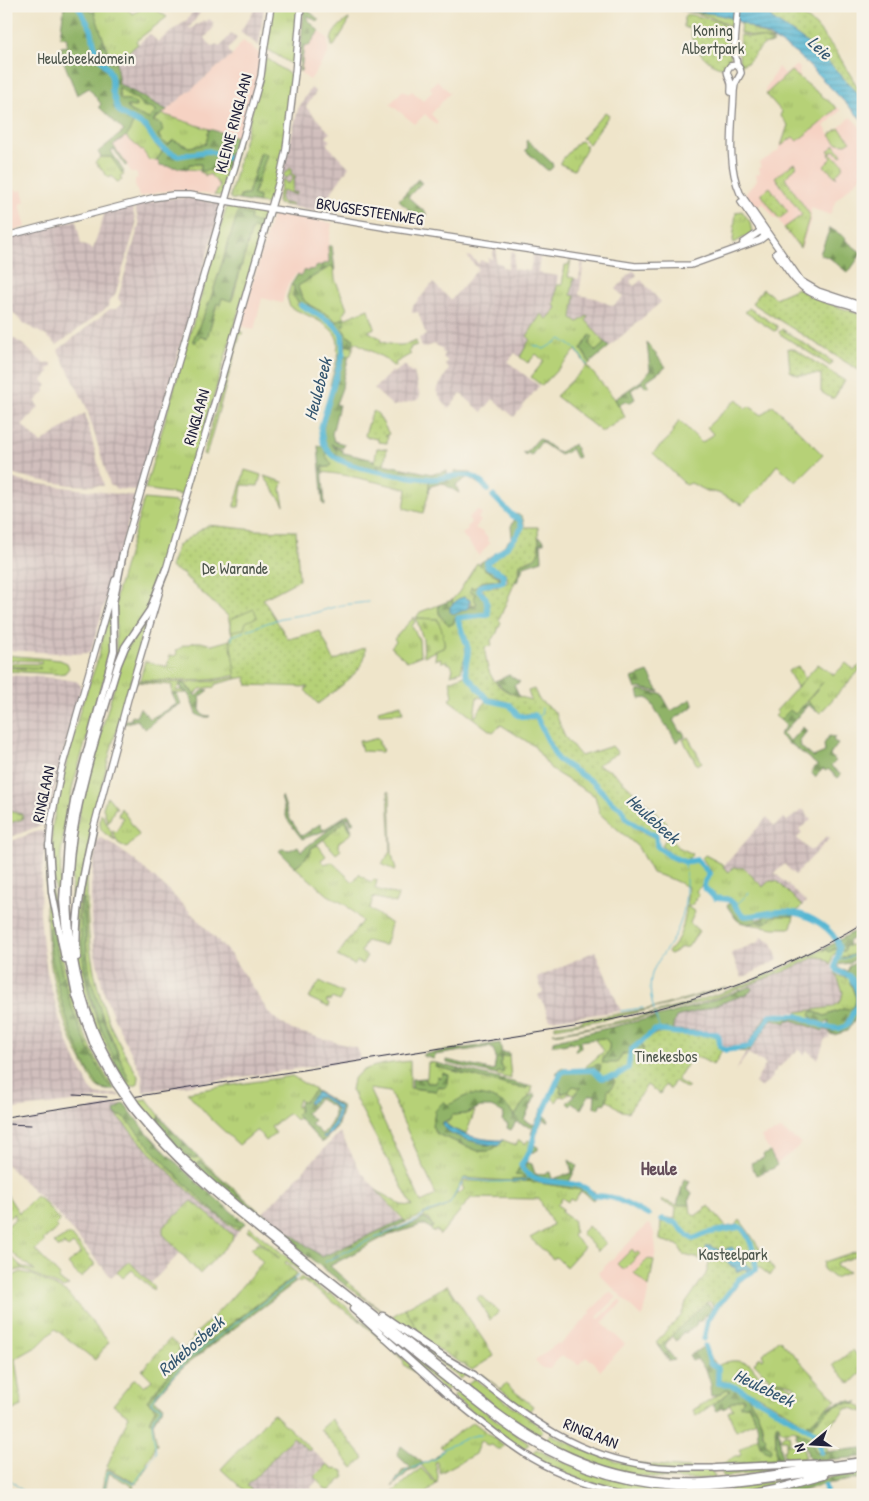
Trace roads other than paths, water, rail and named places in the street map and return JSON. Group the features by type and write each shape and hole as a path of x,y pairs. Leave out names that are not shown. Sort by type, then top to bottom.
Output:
{"highway":[{"path":"123,553 113,603 115,643 112,674 80,777 67,842 63,900 66,937 71,974 82,1016 94,1044 134,1106 176,1158 205,1185 343,1292 520,1435 563,1459 610,1476 662,1486 720,1485 859,1464"},
{"path":"112,674 126,647 150,610 166,569"},
{"path":"107,691 84,779 72,843 68,918 78,983 87,1015 96,1038 119,1084"},
{"path":"78,983 76,947 78,910 83,877 94,830"},
{"path":"49,845 52,892 61,945 71,974"},
{"path":"343,1292 474,1375"},
{"path":"343,1292 350,1306 448,1395"},
{"path":"716,1468 859,1464"},
{"path":"744,1495 774,1489 859,1464"}],"main road":[{"name":"KLEINE RINGLAAN","path":"226,201 261,76 271,6"},
{"name":"RINGLAAN","path":"94,830 129,695 286,149 301,6"},
{"path":"734,65 738,6"},
{"path":"734,65 728,67 727,72 730,78 731,176 740,199 796,282 815,295 863,310"},
{"path":"734,65 741,73 737,78 734,91 733,173 742,198 762,230"},
{"path":"730,78 737,78"},
{"name":"BRUGSESTEENWEG","path":"6,236 162,196 189,195 635,266 691,264 760,240 766,236"},
{"name":"RINGLAAN","path":"49,845 50,822 61,771 226,201"},
{"name":"BRUGSESTEENWEG","path":"732,249 762,230"},
{"path":"766,236 799,279 808,286 818,292 863,306"},
{"name":"RINGLAAN","path":"474,1375 546,1429 582,1448 614,1458 651,1466 689,1469 716,1468"},
{"path":"448,1395 488,1427 532,1458 566,1475 591,1484 636,1495"}],"water":[{"name":"Leie","path":"673,6 768,6 771,18 799,37 819,54 863,100 863,121 803,60 779,42 726,16 680,9"},
{"path":"464,597 470,600 468,608 455,614 450,612 450,607 458,599"},
{"path":"316,1093 319,1093 340,1107 338,1121 334,1129 324,1138 323,1136 326,1135 334,1122 337,1110 321,1097 316,1098 310,1104 308,1102"},
{"path":"444,1122 449,1127 463,1134 503,1140 499,1145 468,1140 446,1130 442,1125"},
{"path":"707,1246 711,1246 724,1253 726,1249 732,1247 738,1260 751,1268 747,1271 747,1269 743,1269 736,1272 736,1268 730,1266 724,1258 707,1252"}],"waterway":[{"name":"Heulebeek","path":"78,6 91,29 96,52 110,72 112,91 118,110 146,127 155,141 164,149 178,156 209,151 231,159"},
{"name":"Heulebeek","path":"301,305 334,324 342,335 343,353 321,427 323,442 330,453 350,464 399,475 432,479 460,475 470,476 477,479 488,490"},
{"path":"533,345 544,349 561,339 574,348"},
{"path":"576,349 587,365"},
{"name":"Heulebeek","path":"493,496 513,516 519,519 522,527 507,547 487,562 487,566 504,576 503,582 479,587 479,591 486,598 488,614 458,618 468,649 466,667 468,677 488,700 510,705 517,715 525,717 534,715 557,759 594,783 612,802 621,808 626,818 656,836 657,846 670,856 685,862 697,860 710,874 705,881 704,887 715,898 731,901 745,916 780,911 791,912 813,919 826,928 832,934 839,947 835,966 837,970 850,976 855,984 859,998 857,1007 848,1024 844,1027 827,1027 798,1016 771,1015 749,1047 725,1050 720,1047 717,1034 655,1030 631,1050 628,1068 616,1076 602,1078 592,1070 565,1071 561,1073 536,1128 531,1149 521,1165 533,1177 541,1180 577,1185 594,1195 613,1198 648,1215"},
{"path":"342,605 368,602"},
{"path":"247,630 281,618 314,613 341,605"},
{"path":"232,640 232,636 245,631"},
{"path":"537,718 541,715 542,708"},
{"path":"654,1010 650,983 652,973 682,919 686,894 685,862"},
{"path":"735,906 749,893"},
{"path":"836,961 863,953"},
{"path":"621,1011 643,1008"},
{"path":"655,1014 660,1030"},
{"name":"Rakebosbeek","path":"325,1262 363,1243 420,1219 424,1214 449,1205 464,1179 492,1182 521,1181 526,1180 527,1173"},
{"name":"Heulebeek","path":"662,1219 676,1223 693,1239 707,1233 740,1227 744,1230 752,1247 755,1270 739,1279 717,1305 708,1320 704,1339"},
{"name":"Rakebosbeek","path":"103,1495 108,1471 134,1484 156,1453 152,1424 154,1417 162,1407 152,1404 151,1401 187,1360 301,1274"},
{"name":"Heulebeek","path":"705,1346 710,1363 718,1368 718,1383 740,1389 814,1432 821,1452"},
{"path":"396,1482 406,1471 436,1458 445,1448 469,1437 482,1434"},
{"name":"Rakebosbeek","path":"6,1476 27,1495"},
{"name":"Heulebeek","path":"825,1486 827,1495"}],"railway":[{"path":"6,1117 612,1020 687,1000 759,975 795,960 863,923"},
{"path":"74,1095 107,1097"},
{"path":"6,1124 31,1125"}],"district":[{"name":"Heule","path":"659,1168"}],"park label":[{"name":"Koning Albertpark","path":"713,39"},
{"name":"Heulebeekdomein","path":"86,58"},
{"name":"De Warande","path":"235,568"},
{"name":"Tinekesbos","path":"666,1056"},
{"name":"Kasteelpark","path":"733,1254"}]}
